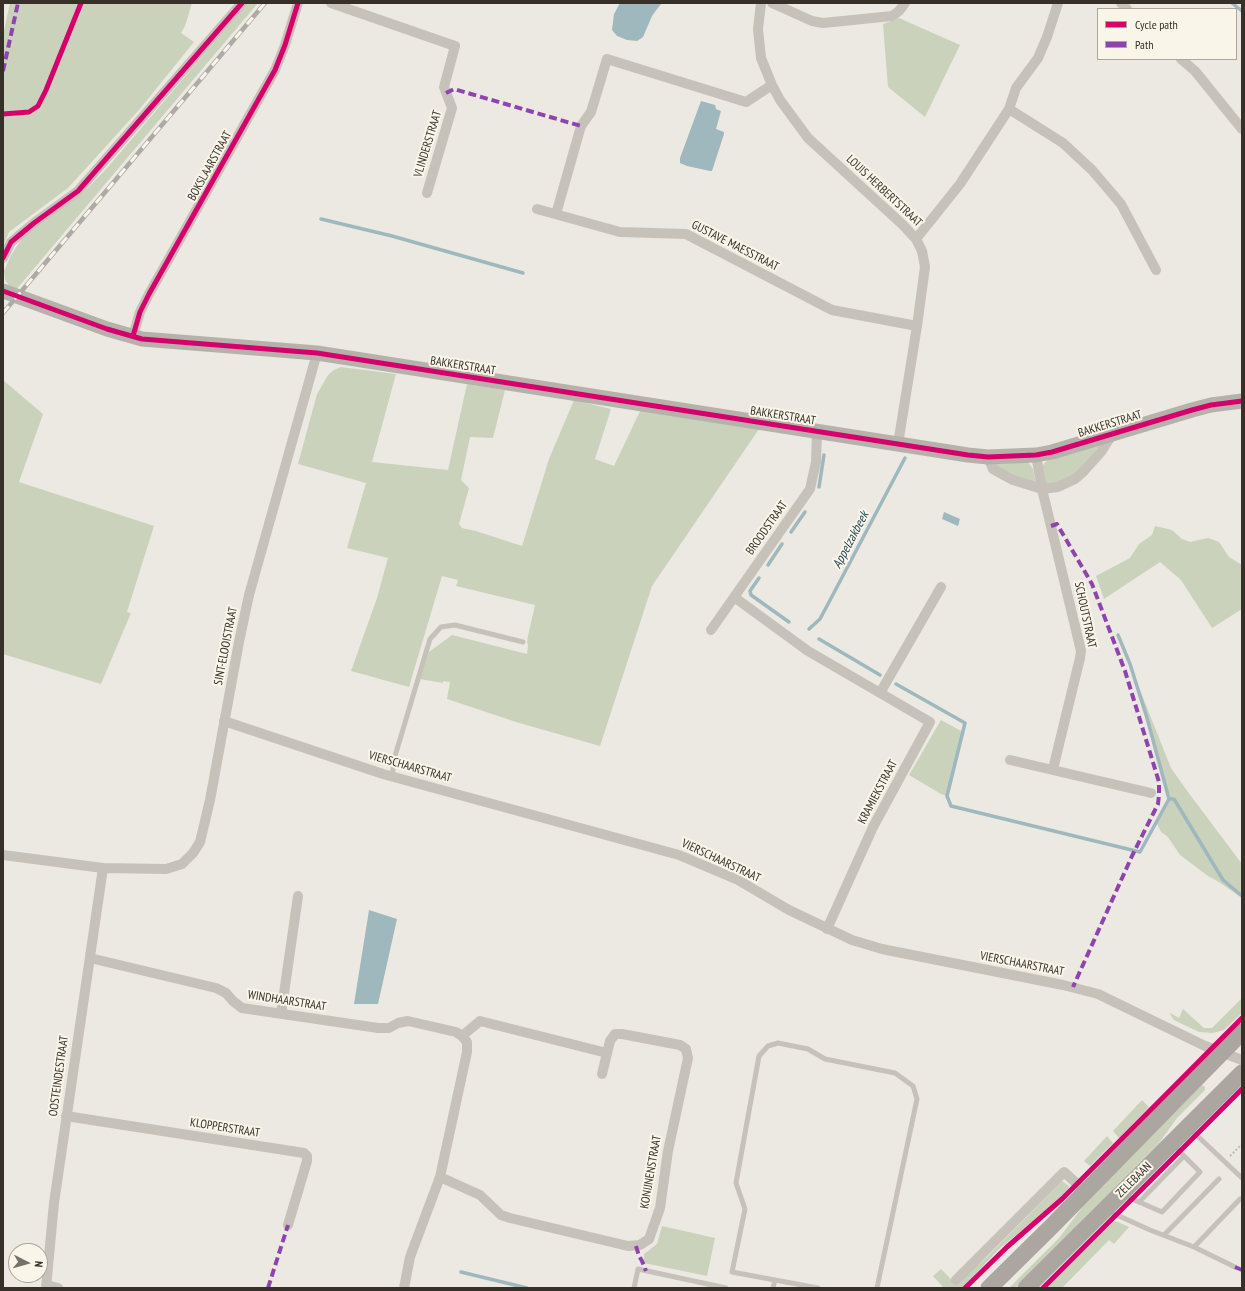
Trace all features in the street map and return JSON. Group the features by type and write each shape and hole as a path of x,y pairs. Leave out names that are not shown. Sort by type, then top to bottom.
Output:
{"main road":[{"path":"989,1288 1086,1192 1242,1032"},
{"name":"ZELEBAAN","path":"1026,1288 1242,1073"}],"street":[{"path":"3,258 11,242 78,191 242,3"},
{"name":"BOKSLAARSTRAAT","path":"133,336 140,312 149,294 275,70 285,45 298,3"},
{"name":"VLINDERSTRAAT","path":"330,3 455,46 444,87 452,108 427,193"},
{"name":"LOUIS HERBERTSTRAAT","path":"761,3 758,30 761,58 780,100 808,138 903,225 916,240 922,251 925,266 898,444"},
{"path":"772,3 812,21 823,23 892,16 899,12 905,3"},
{"path":"916,240 960,184 1009,109 1016,88 1038,58 1048,37 1058,3"},
{"path":"556,214 581,126 591,112 607,59 746,102 772,85"},
{"path":"1182,60 1195,71 1242,129"},
{"path":"1009,109 1063,143 1092,170 1122,204 1156,270"},
{"name":"GUSTAVE MAESSTRAAT","path":"537,209 620,232 686,234 832,310 917,326"},
{"path":"3,291 107,329 142,339 318,353"},
{"name":"BAKKERSTRAAT","path":"318,353 988,457 1036,455 1068,448 1192,410 1211,405 1242,401"},
{"name":"SINT-ELOOISTRAAT","path":"3,856 103,868 166,869 182,864 193,853 200,842 210,800 249,595 318,353"},
{"name":"BROODSTRAAT","path":"711,630 810,489 816,462 817,431"},
{"name":"BAKKERSTRAAT","path":"988,457 993,469 1013,480 1042,489 1058,487 1075,479 1100,452 1113,433"},
{"name":"SCHOUTSTRAAT","path":"1036,455 1042,489 1081,651 1053,769"},
{"path":"880,693 940,587"},
{"name":"KRAMIEKSTRAAT","path":"734,597 808,651 930,722 873,827 827,929"},
{"name":"VIERSCHAARSTRAAT","path":"224,721 392,776 679,855 738,880 789,910 852,940 882,949 1063,985 1098,994 1198,1042 1242,1060"},
{"path":"1010,760 1151,793"},
{"name":"OOSTEINDESTRAAT","path":"47,1287 54,1203 103,868"},
{"path":"281,1014 298,896"},
{"name":"WINDHAARSTRAAT","path":"90,958 216,988 226,993 242,1008 378,1028 389,1028 398,1023 408,1021 456,1032 462,1036"},
{"path":"404,1288 410,1257 440,1177 467,1052 467,1042 462,1036 480,1021 607,1053"},
{"name":"KONIJNENSTRAAT","path":"440,1177 480,1194 501,1215 628,1246 640,1246 649,1239 660,1208 668,1152 688,1058 686,1049 680,1045 615,1034 610,1041 602,1074"},
{"name":"KLOPPERSTRAAT","path":"66,1116 304,1153 307,1156 307,1161 288,1225"},
{"path":"956,1280 1064,1172 1086,1192"},
{"path":"47,1287 58,1288"}],"lane":[{"path":"392,776 395,756 430,639 441,627 455,625 523,642"},
{"path":"818,1288 732,1272 745,1209 736,1183 758,1056 768,1046 778,1043 808,1049 825,1059 895,1073 913,1086 918,1099 877,1288"},
{"path":"1188,1126 1242,1178"},
{"path":"1120,1194 1162,1212 1200,1172 1171,1143"},
{"path":"1139,1202 1184,1156"},
{"path":"1164,1235 1219,1179"},
{"path":"1194,1247 1240,1199"},
{"path":"1104,1210 1194,1247 1235,1267"},
{"path":"634,1288 638,1270 726,1288"},
{"path":"773,1288 775,1280"}],"path":[{"path":"1225,1162 1242,1144"}],"green space":[{"path":"10,3 192,3 185,26 181,33 194,42 139,110 68,188 9,232 3,246 3,35"},
{"path":"248,3 258,3 15,291 10,287 5,280 4,271 11,255 25,235 84,192 107,168"},
{"path":"899,18 960,45 925,117 888,87 883,24"},
{"path":"341,367 396,374 372,462 448,470 467,384 505,390 493,438 470,437 461,480 469,488 459,524 462,528 522,546 549,459 574,400 611,409 595,459 614,466 641,409 759,429 652,586 600,746 516,722 447,699 450,682 443,681 443,683 420,679 429,652 452,635 527,654 527,642 535,605 456,586 458,580 442,576 409,687 351,671 377,598 388,558 347,548 366,483 298,464 317,394 328,375"},
{"path":"3,380 43,414 19,482 154,526 127,612 131,613 101,684 3,654"},
{"path":"1099,444 1100,445 1083,467 1068,480 1045,486 1043,465 1049,458"},
{"path":"1028,462 1033,469 1036,485 1027,482 993,464"},
{"path":"1155,526 1172,530 1182,539 1190,542 1208,538 1219,542 1229,557 1242,565 1242,609 1212,628 1181,580 1160,562 1104,599 1096,576 1130,558 1139,544 1152,535"},
{"path":"1130,665 1171,768 1242,864 1242,898 1208,876 1180,855 1168,837 1161,832 1156,822 1169,799 1147,718"},
{"path":"941,720 963,732 947,796 909,775"},
{"path":"1242,998 1242,1013 1224,1030 1213,1033 1199,1032 1174,1020 1170,1013 1179,1018 1183,1009 1204,1028 1212,1028"},
{"path":"1202,1085 1205,1087 1205,1090 1177,1118 1159,1143 1015,1288 1009,1288 1059,1238 1087,1201"},
{"path":"1142,1100 1149,1107 1119,1138 1113,1131"},
{"path":"1107,1136 1113,1143 1090,1166 1084,1161"},
{"path":"1062,1181 1069,1186 1069,1188 1050,1208 1000,1248 962,1288 944,1288 933,1276 941,1269 955,1283 986,1258"},
{"path":"1114,1221 1129,1227 1114,1244 1109,1240 1062,1288 1045,1288"},
{"path":"662,1226 715,1238 707,1276 644,1263 644,1254 657,1244"}],"water":[{"path":"620,3 662,3 652,16 643,37 637,41 627,40 617,36 612,30 614,14"},
{"path":"701,101 715,105 716,109 721,111 716,129 724,132 724,134 712,171 687,166 680,163 680,158"},
{"path":"944,512 960,519 958,526 942,519"},
{"path":"369,910 397,919 378,1004 354,1004"}],"waterway":[{"path":"1232,3 1242,11"},
{"path":"321,219 392,236 523,273"},
{"path":"819,487 824,455"},
{"name":"Appelzakbeek","path":"809,629 820,619 905,458"},
{"path":"791,532 805,512"},
{"path":"768,565 782,544"},
{"path":"759,578 750,591 751,595 789,622"},
{"path":"1118,635 1130,664 1147,718 1169,799"},
{"name":"Appelzakbeek","path":"819,639 880,675"},
{"path":"896,684 965,723 947,796 951,806 1140,852 1169,799 1174,799 1223,880 1242,896"},
{"path":"461,1272 527,1288"}],"railway":[{"path":"3,313 265,3"}],"marked path":[{"path":"3,71 18,3"},
{"path":"446,93 454,89 581,126"},
{"path":"1051,526 1057,524 1092,584 1125,671 1159,782 1158,804 1132,856 1073,987"},
{"path":"268,1288 288,1225"},
{"path":"636,1246 646,1271"},
{"path":"1235,1267 1242,1270"}],"cycle path":[{"path":"3,114 29,112 38,106 46,90 81,3"},
{"path":"3,258 11,242 78,191 242,3"},
{"path":"133,336 140,312 149,294 275,70 285,45 298,3"},
{"path":"3,291 107,329 142,339 317,353 988,457 1036,455 1052,452 1192,410 1211,405 1242,401"},
{"path":"965,1288 1007,1247 1062,1199 1242,1018"},
{"path":"1043,1288 1242,1089"}]}
